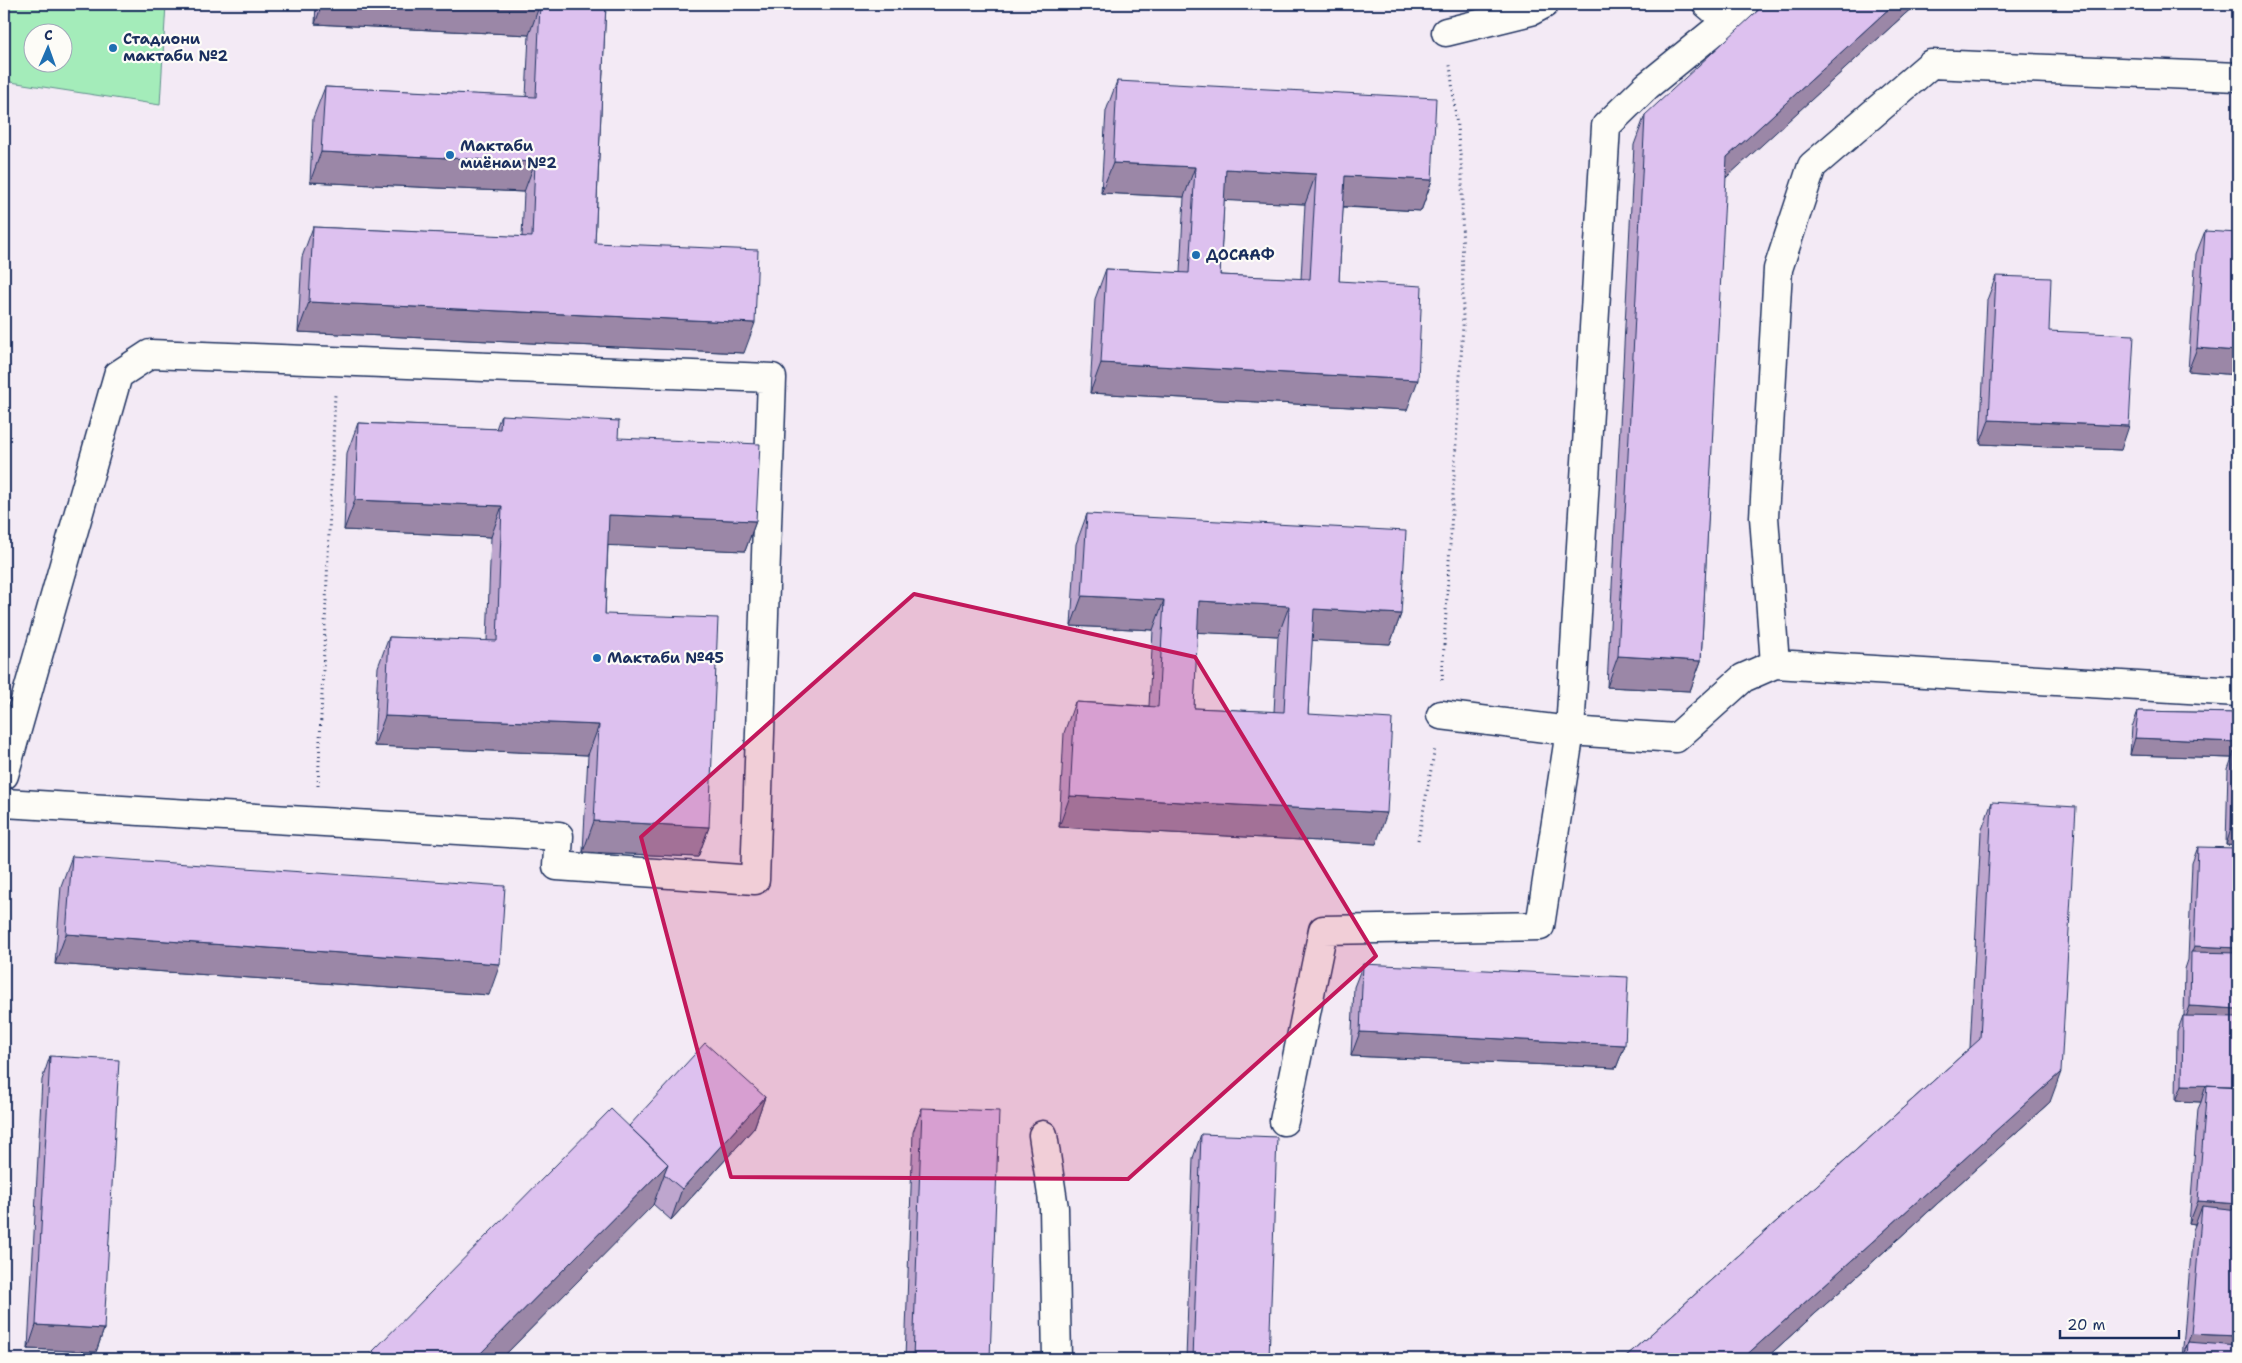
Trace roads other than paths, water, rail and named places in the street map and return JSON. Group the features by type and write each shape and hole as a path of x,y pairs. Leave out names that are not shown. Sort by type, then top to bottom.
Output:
{"street":[{"path":"1446,32 1531,11 1544,4"},
{"path":"1707,4 1736,13"},
{"path":"1284,1121 1323,930 1540,926 1570,731 1606,126 1647,86 1736,13"},
{"path":"1776,664 1764,517 1778,269 1812,166 1931,64 2238,77"},
{"path":"4,775 118,374 150,354 772,378 755,880 557,866 559,836 4,803"},
{"path":"1440,715 1570,731 1676,738 1743,678 1776,664 2238,692"},
{"path":"1043,1135 1054,1208 1057,1359"}],"place":[{"name":"Стадиони мактаби №2","path":"113,48"},
{"name":"Мактаби миёнаи №2","path":"450,155"},
{"name":"ДОСААФ","path":"1196,255"},
{"name":"Мактаби №45","path":"597,658"}]}
